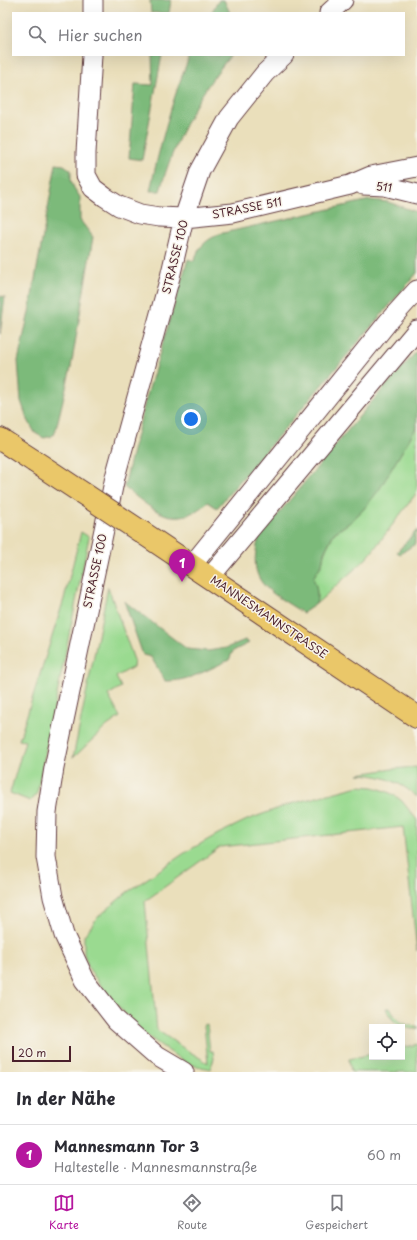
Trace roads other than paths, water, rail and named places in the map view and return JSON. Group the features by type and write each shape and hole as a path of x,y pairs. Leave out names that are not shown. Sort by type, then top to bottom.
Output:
{"main road":[{"name":"MANNESMANNSTRASSE","path":"0,439 192,565 417,717"}],"street":[{"path":"93,0 94,12"},
{"path":"330,12 343,0"},
{"name":"STRASSE 511","path":"92,56 86,176 92,188 119,206 140,214 159,217 184,218 233,213 350,185"},
{"name":"STRASSE 100","path":"184,1072 157,1056 116,1020 85,980 64,935 53,897 46,857 47,812 54,768 115,477 170,277 184,218 200,171 229,118 264,73 283,56"},
{"path":"350,185 372,176 417,167"},
{"name":"511","path":"350,185 385,186 417,194"},
{"path":"192,565 388,322 417,290"},
{"path":"210,577 417,330"}],"place":[{"name":"Mannesmann Tor 3","path":"182,582"}]}
